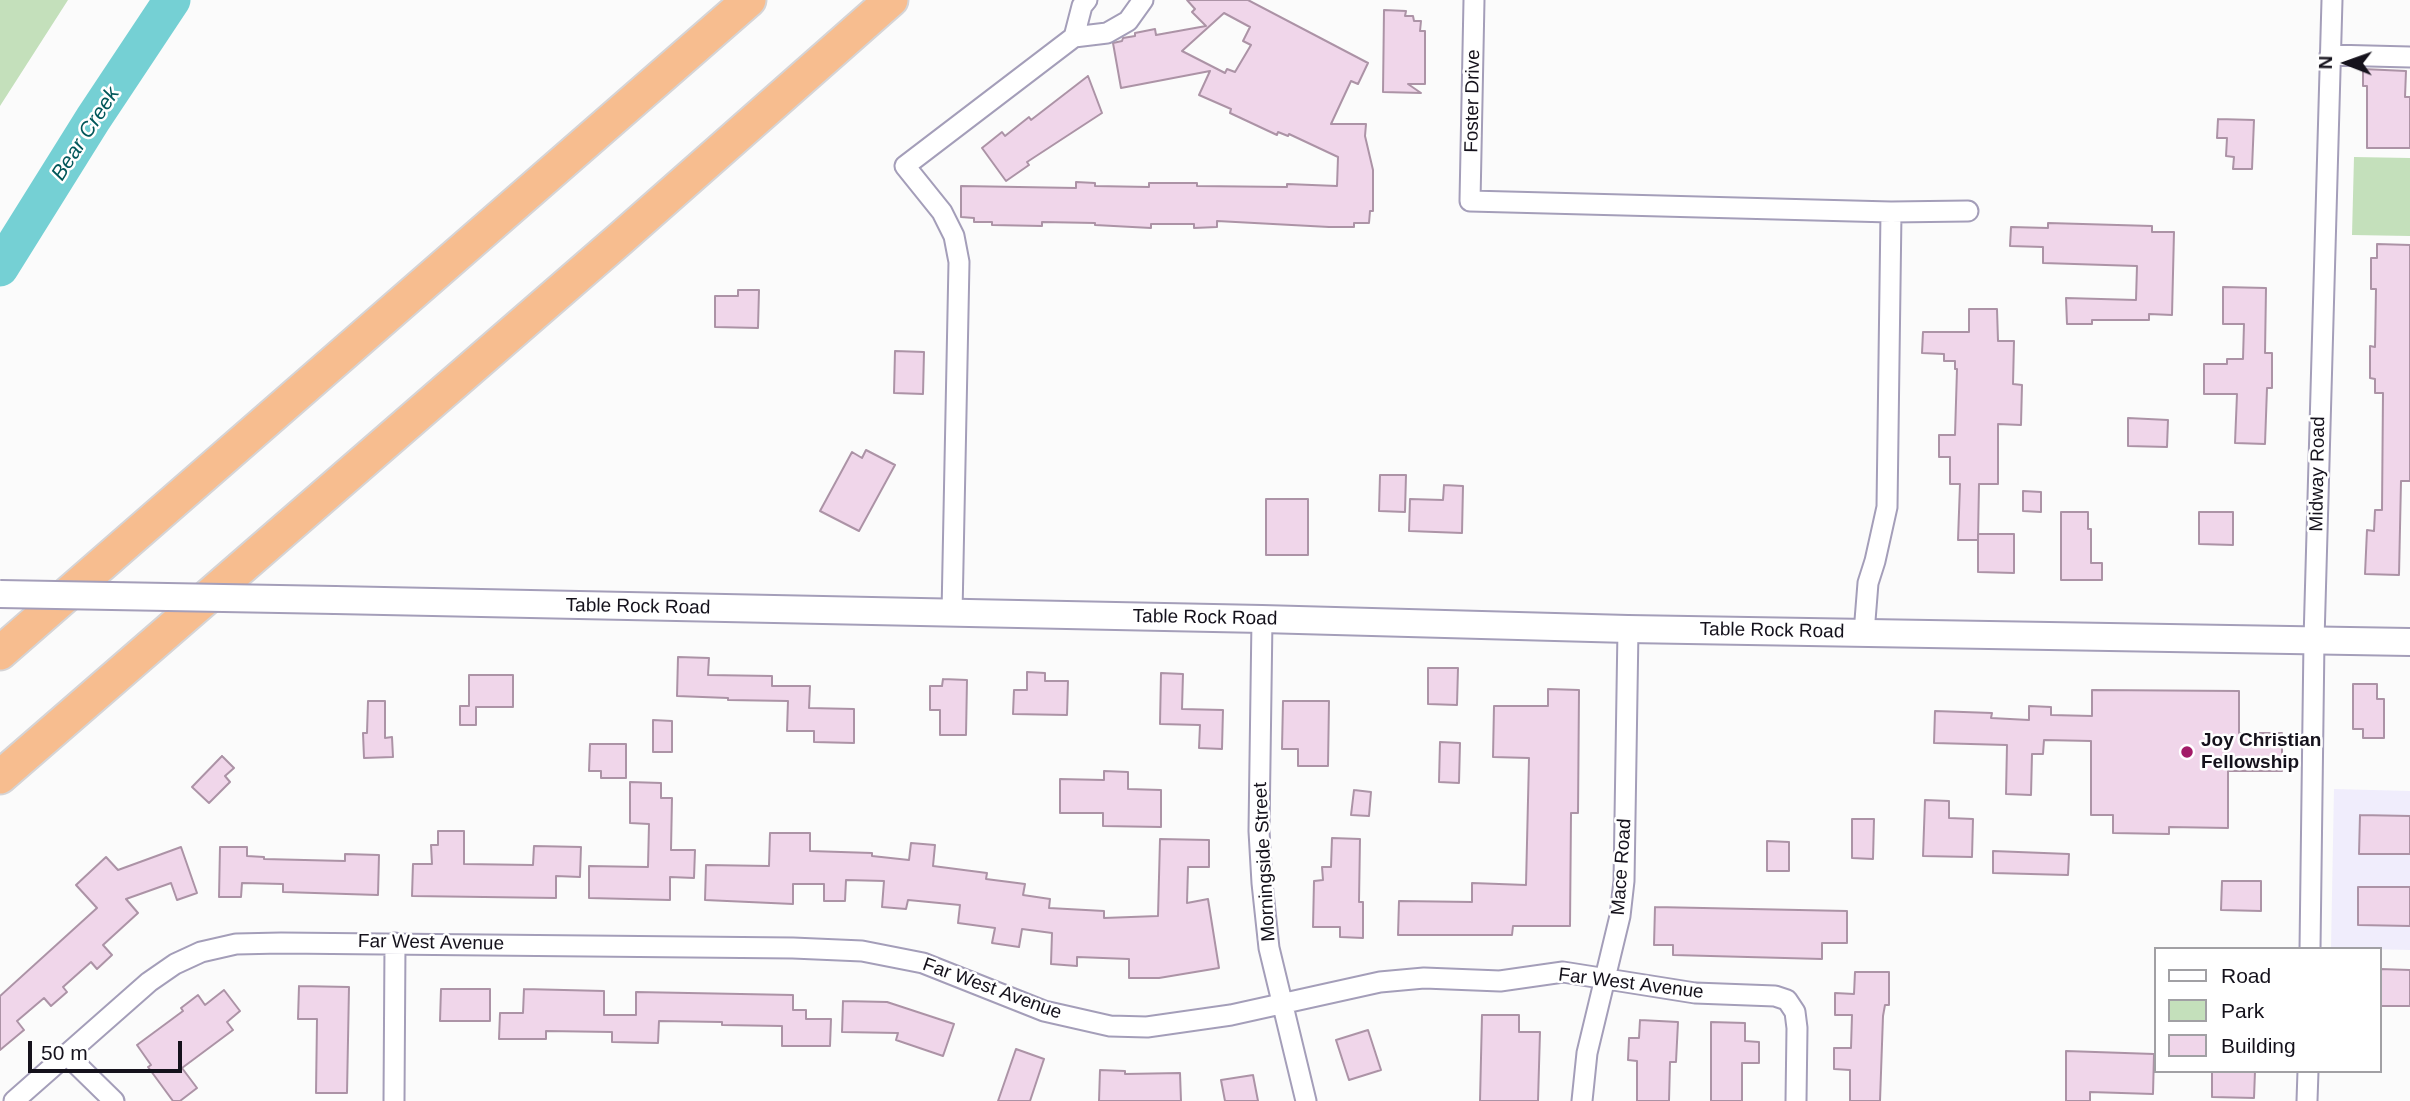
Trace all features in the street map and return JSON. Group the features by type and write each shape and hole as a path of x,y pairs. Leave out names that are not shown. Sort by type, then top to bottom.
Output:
{"highway":[{"path":"0,653 749,0"},
{"path":"0,776 610,248 891,0"}],"main road":[{"name":"Table Rock Road","path":"0,594 1262,619 1628,629 2410,642"}],"street":[{"path":"1074,37 1082,6 1087,0"},
{"path":"952,613 960,262 954,236 942,212 905,166 1074,37 1107,33 1128,20 1143,0"},
{"name":"Foster Drive","path":"1474,0 1471,201 1891,212"},
{"name":"Midway Road","path":"2310,947 2314,640 2332,0"},
{"path":"2330,55 2410,57"},
{"path":"1864,633 1868,583 1887,506 1891,212 1968,211"},
{"name":"Morningside Street","path":"1262,619 1259,831 1269,948 1306,1101"},
{"name":"Mace Road","path":"1582,1101 1587,1053 1620,916 1625,881 1628,629"},
{"path":"394,1101 395,943"},
{"name":"Far West Avenue","path":"14,1101 149,982 175,964 201,952 236,944 395,943 862,951 923,963 1044,1011 1110,1026 1147,1027 1231,1014 1380,982 1424,978 1500,981 1563,972 1695,993 1775,996 1787,1000 1795,1012 1797,1028 1796,1101"},
{"path":"67,1055 114,1101"},
{"path":"2307,1101 2308,1073"}],"shaded area":[{"path":"2334,789 2410,791 2410,950 2331,947"}],"green space":[{"path":"0,0 68,0 0,106"},
{"path":"2354,157 2410,158 2410,236 2352,235"}],"building":[{"path":"1187,0 1248,0 1368,63 1358,84 1351,81 1331,124 1366,124 1365,136 1373,170 1373,211 1370,211 1369,223 1354,223 1354,227 1329,227 1217,221 1217,227 1151,224 1151,228 1042,222 1042,226 992,225 992,222 974,222 974,218 961,217 961,186 1076,188 1076,182 1095,183 1095,186 1149,187 1149,183 1197,183 1197,186 1337,186 1338,157 1289,134 1288,136 1278,132 1277,135 1230,113 1231,109 1199,95 1210,71 1121,88 1113,43 1135,36 1135,33 1155,29 1156,35 1206,26 1192,12 1195,9","holes":["1224,13 1250,27 1243,41 1251,45 1235,72 1227,69 1225,73 1182,51"]},
{"path":"1384,10 1406,11 1405,16 1413,16 1414,21 1421,21 1420,31 1425,31 1425,84 1408,84 1421,93 1383,92"},
{"path":"2363,69 2406,71 2405,97 2410,97 2410,148 2367,148 2367,86 2363,86"},
{"path":"1088,76 1102,113 1027,162 1029,165 1006,181 982,148 1002,132 1005,136 1029,117 1031,120"},
{"path":"2218,119 2254,120 2252,169 2233,169 2234,157 2226,156 2227,138 2217,138"},
{"path":"2048,223 2152,226 2152,232 2174,232 2172,315 2149,314 2149,320 2092,320 2092,324 2067,324 2066,298 2136,300 2137,266 2043,263 2043,247 2010,246 2011,227 2048,228"},
{"path":"2377,244 2410,245 2410,481 2401,481 2399,575 2365,574 2367,530 2374,531 2375,510 2382,510 2383,393 2375,393 2375,379 2370,378 2370,346 2375,347 2376,289 2371,289 2371,258 2377,258"},
{"path":"2223,287 2266,288 2265,353 2272,353 2272,388 2267,388 2265,444 2235,443 2237,394 2204,394 2204,364 2227,364 2227,359 2243,359 2244,324 2223,324"},
{"path":"738,290 759,290 758,328 715,327 715,296 738,296"},
{"path":"1969,309 1997,309 1998,341 2014,341 2013,384 2022,385 2021,425 1998,424 1998,484 1979,484 1978,540 1958,540 1960,484 1950,484 1950,457 1939,457 1939,435 1955,435 1957,369 1955,361 1944,361 1944,354 1922,353 1923,332 1969,332"},
{"path":"895,351 924,352 923,394 894,393"},
{"path":"2128,418 2168,420 2167,447 2128,446"},
{"path":"866,450 895,465 859,531 820,511 852,452 862,458"},
{"path":"1380,475 1406,475 1405,512 1379,511"},
{"path":"1444,485 1463,486 1462,533 1409,531 1410,499 1443,500"},
{"path":"2023,491 2041,492 2041,512 2023,511"},
{"path":"1266,499 1308,499 1308,555 1266,555"},
{"path":"2061,512 2088,512 2091,563 2102,563 2102,580 2061,580"},
{"path":"2199,512 2233,512 2233,545 2199,544"},
{"path":"1978,534 2014,534 2014,573 1978,572"},
{"path":"678,657 709,658 708,675 772,676 772,686 810,686 809,708 854,709 854,743 814,742 814,731 787,731 788,701 677,696"},
{"path":"1428,668 1458,668 1457,705 1428,704"},
{"path":"1027,672 1045,673 1045,681 1068,681 1067,715 1013,714 1014,690 1027,690"},
{"path":"1161,673 1183,674 1182,709 1223,710 1222,749 1199,748 1200,725 1160,724"},
{"path":"469,675 513,675 513,707 476,707 476,725 460,725 460,706 469,706"},
{"path":"943,679 967,680 966,735 940,735 940,710 930,710 930,686 942,686"},
{"path":"2353,684 2377,684 2377,699 2384,699 2384,738 2363,738 2363,729 2353,729"},
{"path":"1548,689 1579,690 1578,813 1571,813 1570,926 1513,926 1512,935 1398,935 1399,901 1472,902 1472,883 1526,885 1529,758 1493,757 1494,706 1548,706"},
{"name":"Joy Christian Fellowship","path":"2092,690 2239,691 2239,733 2282,733 2282,771 2228,771 2228,828 2169,827 2169,834 2113,833 2113,815 2091,815 2091,741 2044,740 2043,754 2032,754 2031,795 2006,794 2007,745 1934,743 1935,711 1992,713 1991,718 2029,720 2029,706 2051,707 2051,715 2092,716"},
{"path":"368,701 385,701 385,738 392,737 393,757 364,758 363,733 367,733"},
{"path":"1283,701 1329,701 1328,766 1298,766 1298,749 1282,749"},
{"path":"653,720 672,721 672,752 653,752"},
{"path":"1440,742 1460,743 1459,783 1439,782"},
{"path":"590,744 626,744 626,778 601,778 601,771 589,771"},
{"path":"222,756 234,768 225,776 230,782 209,803 192,787"},
{"path":"1104,771 1128,772 1128,789 1161,790 1161,827 1103,826 1103,813 1060,813 1060,779 1104,780"},
{"path":"630,782 661,783 661,798 672,798 671,850 695,850 694,878 670,877 670,900 589,898 589,866 648,867 649,824 630,823"},
{"path":"1354,790 1371,792 1369,816 1351,815"},
{"path":"1925,800 1949,801 1949,818 1973,819 1972,857 1923,856"},
{"path":"2360,815 2410,816 2410,854 2359,854"},
{"path":"1852,819 1874,819 1873,859 1852,858"},
{"path":"438,831 464,831 464,864 533,865 534,846 581,847 580,877 556,876 556,898 412,896 413,864 432,864 431,845 438,845"},
{"path":"770,833 810,833 810,851 872,853 872,856 909,860 911,843 935,845 933,866 987,873 986,879 1025,884 1023,895 1050,899 1049,908 1104,911 1104,918 1158,916 1160,839 1209,840 1209,867 1188,867 1187,903 1208,899 1219,968 1159,978 1129,978 1129,959 1077,957 1077,966 1051,964 1052,933 1022,929 1019,947 992,943 995,928 958,923 960,905 908,900 906,909 882,907 884,881 846,880 845,901 824,901 824,884 793,884 793,904 705,900 706,865 769,866"},
{"path":"1332,838 1360,839 1359,902 1363,902 1363,938 1340,937 1340,927 1313,927 1314,881 1323,880 1322,867 1331,867"},
{"path":"1767,841 1789,842 1789,871 1767,871"},
{"path":"181,847 197,893 177,900 171,883 126,899 138,913 103,945 112,955 97,969 91,962 63,987 67,992 51,1006 44,998 17,1021 24,1030 0,1050 0,996 97,908 76,885 106,857 118,870"},
{"path":"220,847 247,847 247,856 264,859 345,861 345,854 379,855 378,895 283,892 283,884 242,883 241,897 219,897"},
{"path":"1993,851 2069,854 2068,875 1993,873"},
{"path":"2222,881 2261,881 2261,911 2221,910"},
{"path":"2358,887 2410,887 2410,926 2358,925"},
{"path":"1655,907 1847,911 1847,943 1822,943 1822,959 1673,955 1673,945 1654,945"},
{"path":"2382,969 2410,970 2410,1006 2382,1006"},
{"path":"1855,972 1889,972 1889,1005 1885,1005 1883,1016 1880,1101 1850,1101 1850,1070 1834,1069 1834,1048 1851,1048 1852,1015 1835,1015 1835,993 1854,994"},
{"path":"299,986 349,987 347,1093 316,1093 317,1019 298,1019"},
{"path":"441,989 490,989 490,1021 440,1021"},
{"path":"524,989 604,991 604,1015 636,1015 636,992 793,995 793,1010 806,1010 806,1019 831,1019 830,1046 782,1046 782,1026 722,1025 722,1022 659,1021 658,1043 612,1042 612,1032 546,1031 546,1039 499,1039 500,1013 523,1013"},
{"path":"224,990 240,1011 227,1022 233,1030 182,1068 197,1088 180,1101 173,1101 148,1067 151,1065 137,1045 183,1011 181,1008 198,995 205,1005"},
{"path":"843,1001 887,1002 954,1024 943,1056 896,1040 898,1033 842,1032"},
{"path":"1482,1015 1519,1015 1519,1032 1540,1032 1538,1101 1480,1101"},
{"path":"1640,1020 1678,1022 1676,1062 1670,1062 1669,1101 1637,1101 1637,1061 1628,1060 1629,1038 1639,1038"},
{"path":"1711,1022 1745,1023 1745,1041 1759,1042 1759,1063 1742,1063 1742,1101 1711,1101"},
{"path":"1368,1030 1381,1070 1349,1080 1336,1040"},
{"path":"1016,1049 1044,1059 1030,1101 998,1101"},
{"path":"2066,1051 2154,1054 2153,1094 2090,1092 2090,1101 2066,1101"},
{"path":"1100,1070 1125,1071 1125,1074 1180,1073 1181,1101 1099,1101"},
{"path":"2212,1073 2255,1073 2254,1098 2212,1097"},
{"path":"1253,1075 1258,1101 1225,1101 1221,1080"}],"waterway":[{"name":"Bear Creek","path":"0,268 93,119 172,0"}],"place":[{"name":"Joy Christian Fellowship","path":"2187,752"}]}
